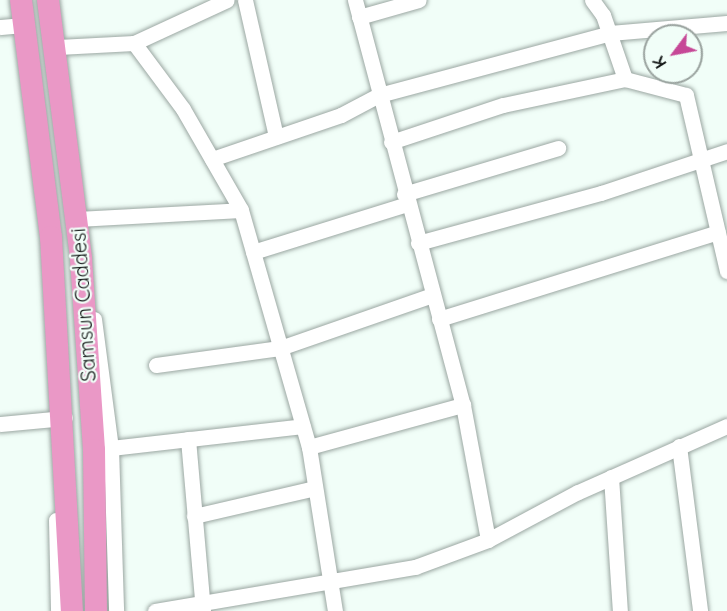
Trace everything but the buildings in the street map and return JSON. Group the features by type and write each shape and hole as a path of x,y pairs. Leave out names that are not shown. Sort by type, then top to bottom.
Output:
{"highway":[{"name":"Samsun Caddesi","path":"21,0 56,310 67,608"},
{"name":"Samsun Caddesi","path":"48,0 57,47 81,259 103,608"}],"street":[{"path":"57,47 134,43 207,5 227,0"},
{"path":"245,0 276,137"},
{"path":"355,0 406,199 463,405 488,540"},
{"path":"359,16 419,0"},
{"path":"592,0 610,33 625,79"},
{"path":"212,159 341,115 379,95 610,33 727,23"},
{"path":"0,27 24,24"},
{"path":"134,43 212,159 241,210 309,447 335,611"},
{"path":"391,142 503,105 625,79 686,95 727,271"},
{"path":"253,252 558,148"},
{"path":"418,243 602,193 727,151"},
{"path":"77,219 241,210"},
{"path":"439,319 718,232"},
{"path":"81,259 105,372 111,448 103,608"},
{"path":"156,365 280,348 432,295"},
{"path":"309,447 463,405"},
{"path":"0,424 59,419"},
{"path":"111,448 303,426"},
{"path":"155,611 203,608 330,581 415,567 488,540 611,477 727,426"},
{"path":"188,439 203,608"},
{"path":"679,446 700,611"},
{"path":"611,477 620,611"},
{"path":"194,516 315,488"}]}
